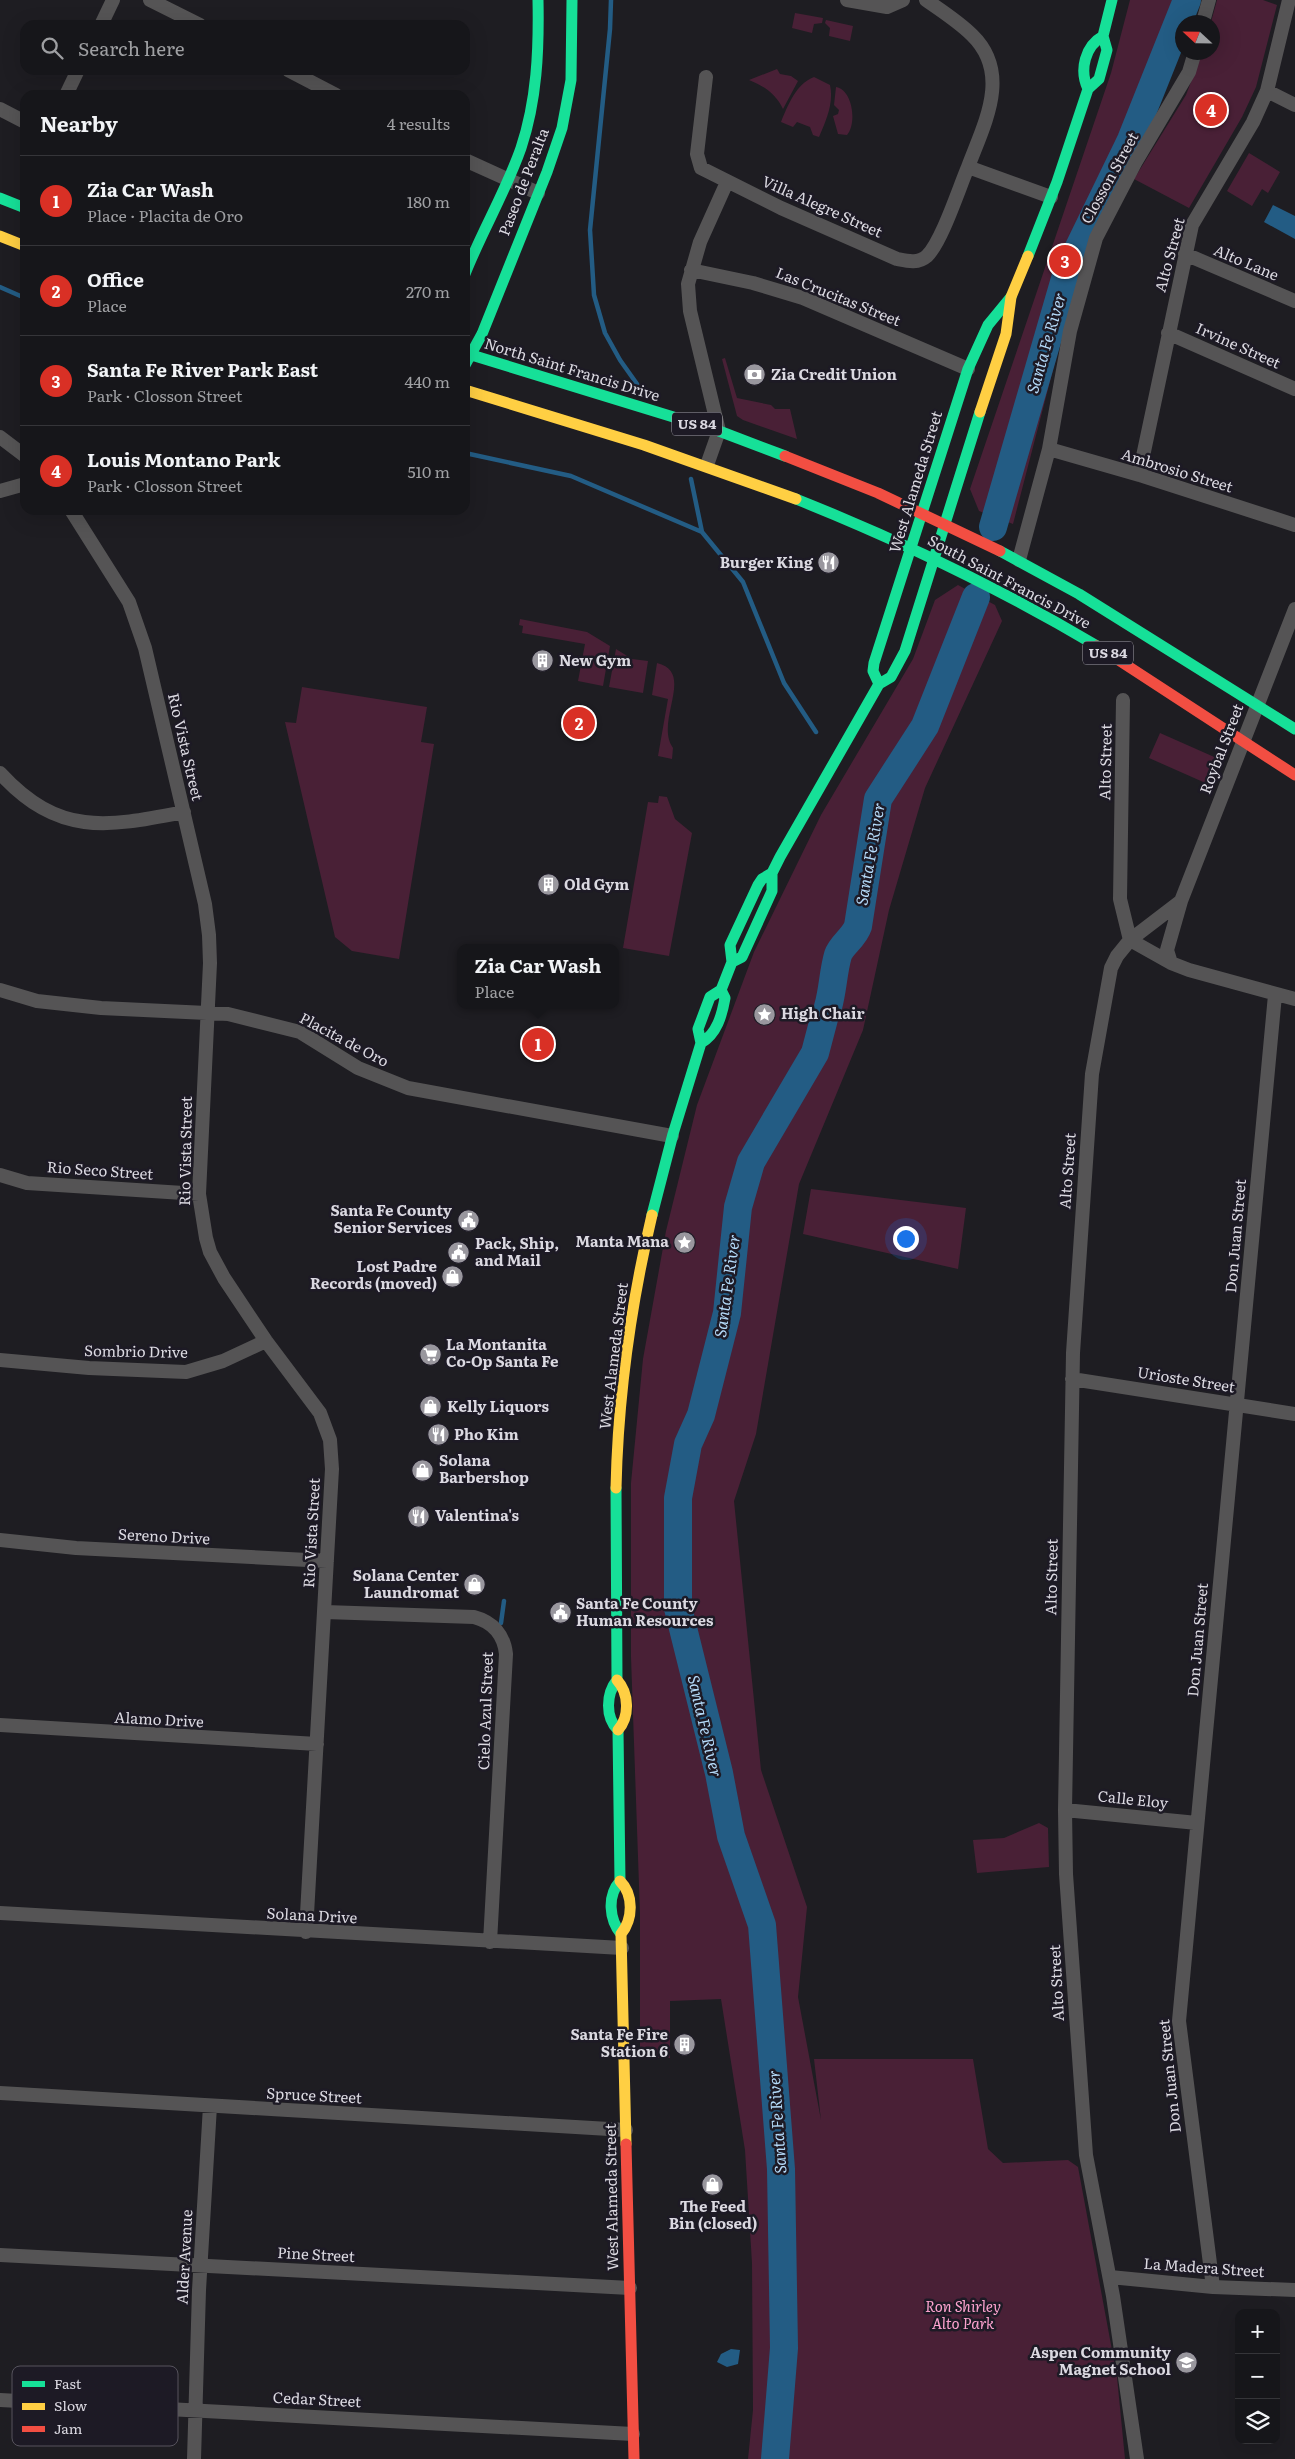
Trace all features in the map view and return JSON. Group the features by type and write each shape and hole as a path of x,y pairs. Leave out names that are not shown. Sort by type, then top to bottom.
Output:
{"main road":[{"name":"Paseo de Peralta","path":"470,263 521,147 532,107 537,63 538,0"},
{"name":"Paseo de Peralta","path":"470,354 483,334 499,286 557,144 567,106 572,56 572,0"},
{"name":"West Alameda Street","path":"634,2459 621,1941 612,1920 612,1894 620,1881 618,1730 610,1720 610,1692 616,1680 615,1499 621,1406 640,1274 672,1136 701,1043 698,1029 708,1002 713,994 720,990 732,962 729,951 730,945 758,884 772,873 807,807 879,684 891,676 900,660 1006,334 1011,297 1051,197 1088,89 1099,79 1107,50 1103,36 1112,0"},
{"name":"West Alameda Street","path":"1088,89 1083,78 1088,53 1094,42 1103,36"},
{"path":"0,198 20,206"},
{"path":"0,236 20,244"},
{"name":"West Alameda Street","path":"879,684 873,671 874,663 968,369 988,325 1011,297"},
{"name":"North Saint Francis Drive","path":"470,359 719,431 828,472 922,513"},
{"name":"US 84","path":"470,392 707,465 803,501 911,548"},
{"name":"South Saint Francis Drive","path":"922,513 1019,560 1127,622 1295,729"},
{"name":"South Saint Francis Drive","path":"911,548 934,558 1055,622 1243,740 1295,775"},
{"name":"West Alameda Street","path":"620,1881 629,1894 629,1924 621,1941"}],"street":[{"path":"103,20 113,0"},
{"path":"150,0 190,20"},
{"path":"847,0 887,7 903,0"},
{"name":"Villa Alegre Street","path":"706,78 698,162 706,173 897,259 913,262 926,257 935,245 968,167 990,107 993,91 992,69 985,52 973,36 926,0"},
{"path":"1205,15 1209,0"},
{"name":"Alto Street","path":"1139,475 1192,225 1252,122 1267,91 1289,0"},
{"name":"Closson Street","path":"1019,560 1049,449 1070,331 1096,238 1135,163 1189,72 1193,60"},
{"path":"68,90 76,75"},
{"path":"298,75 326,90"},
{"path":"1267,91 1295,105"},
{"path":"0,109 20,119"},
{"path":"470,162 538,192"},
{"path":"968,167 1051,197"},
{"path":"707,465 719,431 690,311 688,284 690,270 700,242 727,182"},
{"name":"Alto Lane","path":"1185,254 1295,302"},
{"name":"Las Crucitas Street","path":"690,270 753,283 803,298 968,369"},
{"name":"Irvine Street","path":"1168,333 1295,389"},
{"path":"0,437 20,452"},
{"name":"Ambrosio Street","path":"1049,449 1139,475 1295,525"},
{"path":"0,491 20,485"},
{"name":"Rio Vista Street","path":"73,515 129,602 145,648 184,812 210,935 199,1194 202,1223 213,1258 266,1341 311,1398 320,1413 330,1440 332,1469 306,1932"},
{"name":"Roybal Street","path":"1170,963 1167,950 1181,901 1256,704 1295,609"},
{"name":"Alto Street","path":"1123,700 1120,899 1130,940 1117,956 1111,968 1092,1074 1072,1379 1065,1810 1066,1874 1086,2155 1110,2277 1137,2459"},
{"path":"0,773 18,792 36,805 65,818 80,822 124,824 184,812"},
{"path":"1181,901 1130,940 1170,963 1295,1000"},
{"name":"Placita de Oro","path":"0,990 37,1001 101,1008 228,1014 300,1032 358,1068 408,1088 672,1136"},
{"name":"Don Juan Street","path":"1213,2287 1179,2021 1275,995"},
{"name":"Rio Seco Street","path":"0,1175 27,1182 199,1194"},
{"name":"Sombrio Drive","path":"0,1360 89,1368 186,1372 223,1361 266,1341"},
{"name":"Urioste Street","path":"1072,1379 1237,1403 1295,1414"},
{"name":"Sereno Drive","path":"0,1540 76,1548 327,1561"},
{"name":"Cielo Azul Street","path":"324,1612 474,1617 488,1622 503,1638 506,1654 490,1942"},
{"name":"Alamo Drive","path":"0,1726 317,1744"},
{"name":"Calle Eloy","path":"1065,1810 1197,1822"},
{"name":"Solana Drive","path":"0,1913 490,1942 621,1941"},
{"name":"Spruce Street","path":"0,2093 626,2130"},
{"name":"Alder Avenue","path":"194,2459 194,2410 210,2106"},
{"name":"Pine Street","path":"0,2255 630,2288"},
{"name":"La Madera Street","path":"1110,2277 1213,2287 1295,2290"},
{"name":"Cedar Street","path":"178,2409 633,2434"}],"green space":[{"path":"1130,0 1201,0 1196,15 1175,15 1175,60 1177,60 1161,96 1087,239 1013,524 979,511 970,489 1111,73"},
{"path":"1217,0 1263,0 1277,5 1256,87 1242,117 1189,208 1134,179 1186,95 1199,60 1220,60 1220,15 1213,15"},
{"path":"795,13 823,18 822,23 814,24 812,33 792,28"},
{"path":"826,20 853,26 850,41 829,36 830,28 825,23"},
{"path":"777,69 780,74 791,76 798,81 783,109 769,91 749,80"},
{"path":"814,77 830,85 831,92 829,112 819,137 813,135 810,127 797,122 793,127 781,122 797,90"},
{"path":"836,87 842,89 846,94 852,108 852,123 847,135 838,134 833,116 838,114 839,110 834,105"},
{"path":"1249,153 1280,172 1268,193 1262,189 1252,206 1227,191"},
{"path":"725,358 737,398 771,405 775,409 790,409 797,439 743,420 737,416 722,359"},
{"name":"Ron Shirley Alto Park","path":"958,585 995,605 1002,621 925,788 889,910 863,1030 799,1184 756,1434 734,1501 761,1770 807,1907 798,1997 821,2120 814,2059 973,2059 988,2149 1003,2163 1068,2160 1078,2167 1117,2377 1125,2459 748,2459 753,2410 752,2263 745,2150 721,1999 670,2001 670,2058 645,2058 640,2050 640,1914 631,1657 631,1483 643,1359 666,1231 697,1105 754,952 821,815 913,659 935,600"},
{"path":"520,619 587,632 610,646 603,686 578,681 585,644 522,633 523,626 519,625"},
{"path":"616,649 632,659 648,661 643,693 609,687"},
{"path":"657,663 668,668 673,676 674,687 668,725 668,737 673,748 672,759 658,756 668,699 652,695"},
{"path":"302,687 427,707 421,742 434,744 399,959 352,951 335,937 285,722 296,723"},
{"path":"1160,733 1221,760 1210,785 1149,758"},
{"path":"659,796 667,797 675,819 692,833 669,956 623,948 648,802 658,803"},
{"path":"811,1189 966,1208 958,1269 803,1234"},
{"path":"1039,1823 1048,1828 1049,1867 977,1873 973,1840 1004,1838"}],"water":[{"path":"1273,205 1295,216 1295,239 1264,222"},
{"path":"731,2349 740,2350 738,2364 727,2367 717,2362 721,2354"}],"waterway":[{"path":"611,0 610,29 590,230 594,295 605,333 620,360 637,384"},
{"name":"Santa Fe River","path":"993,527 1067,272 1131,140 1187,0"},
{"path":"0,287 20,296"},
{"path":"470,454 571,476 702,532 743,582 784,683 816,732"},
{"path":"691,479 702,532"},
{"name":"Santa Fe River","path":"828,1007 838,955 858,926 878,799 925,726 976,597"},
{"name":"Santa Fe River","path":"775,2459 784,2348 781,2169 762,1925 731,1836 719,1773 678,1608 678,1498 688,1444 701,1415 727,1313 738,1207 751,1162 815,1053 825,1015"},
{"path":"501,1623 504,1601"}],"traffic: fast":[{"path":"470,263 521,148 531,112 536,75 538,0"},
{"path":"470,356 482,334 547,172 562,128 571,80 572,0"},
{"path":"1028,256 1057,182 1088,89 1099,79 1107,50 1103,36 1112,0"},
{"path":"1088,89 1084,74 1085,59 1092,46 1103,36"},
{"path":"0,198 20,206"},
{"path":"879,684 873,671 874,663 968,369 988,325 1011,297"},
{"path":"470,355 719,431 785,456"},
{"path":"732,962 742,957 772,891 772,873 780,857 879,684 891,677 905,651 980,412"},
{"path":"796,499 950,567 1024,605 1097,646"},
{"path":"1000,551 1079,594 1295,729"},
{"path":"652,1215 673,1134 701,1043 698,1029 710,997 721,990 732,962 730,945 758,885 762,879 772,873"},
{"path":"701,1043 711,1035 720,1017 725,998 721,990"},
{"path":"616,1488 617,1680 613,1686 608,1705 611,1719 618,1730 620,1881 613,1894 611,1908 614,1922 621,1934"}],"traffic: slow":[{"path":"0,236 20,244"},
{"path":"980,412 1006,334 1011,297 1028,256"},
{"path":"470,392 644,445 796,499"},
{"path":"616,1488 617,1454 627,1351 638,1282 652,1215"},
{"path":"617,1680 626,1698 625,1719 618,1730"},
{"path":"620,1881 625,1887 630,1900 630,1914 621,1934 626,2144"}],"traffic: jam":[{"path":"785,456 878,493 1000,551"},
{"path":"1097,646 1295,775"},
{"path":"626,2144 634,2459"}],"place":[{"name":"Louis Montano Park","path":"1211,110"},
{"name":"Santa Fe River Park East","path":"1065,261"},
{"name":"Zia Credit Union","path":"755,375"},
{"name":"Burger King","path":"829,563"},
{"name":"New Gym","path":"543,661"},
{"name":"Office","path":"579,723"},
{"name":"Old Gym","path":"548,885"},
{"name":"High Chair","path":"765,1014"},
{"name":"Zia Car Wash","path":"538,1044"},
{"name":"Santa Fe County Senior Services","path":"468,1220"},
{"name":"Manta Mana","path":"685,1242"},
{"name":"Pack, Ship, and Mail","path":"459,1253"},
{"name":"Lost Padre Records (moved)","path":"453,1276"},
{"name":"La Montanita Co-Op Santa Fe","path":"430,1354"},
{"name":"Kelly Liquors","path":"431,1407"},
{"name":"Pho Kim","path":"438,1435"},
{"name":"Solana Barbershop","path":"423,1470"},
{"name":"Valentina's","path":"419,1516"},
{"name":"Solana Center Laundromat","path":"475,1585"},
{"name":"Santa Fe County Human Resources","path":"560,1613"},
{"name":"Santa Fe Fire Station 6","path":"684,2044"},
{"name":"The Feed Bin (closed)","path":"713,2184"},
{"name":"Aspen Community Magnet School","path":"1187,2362"}]}
